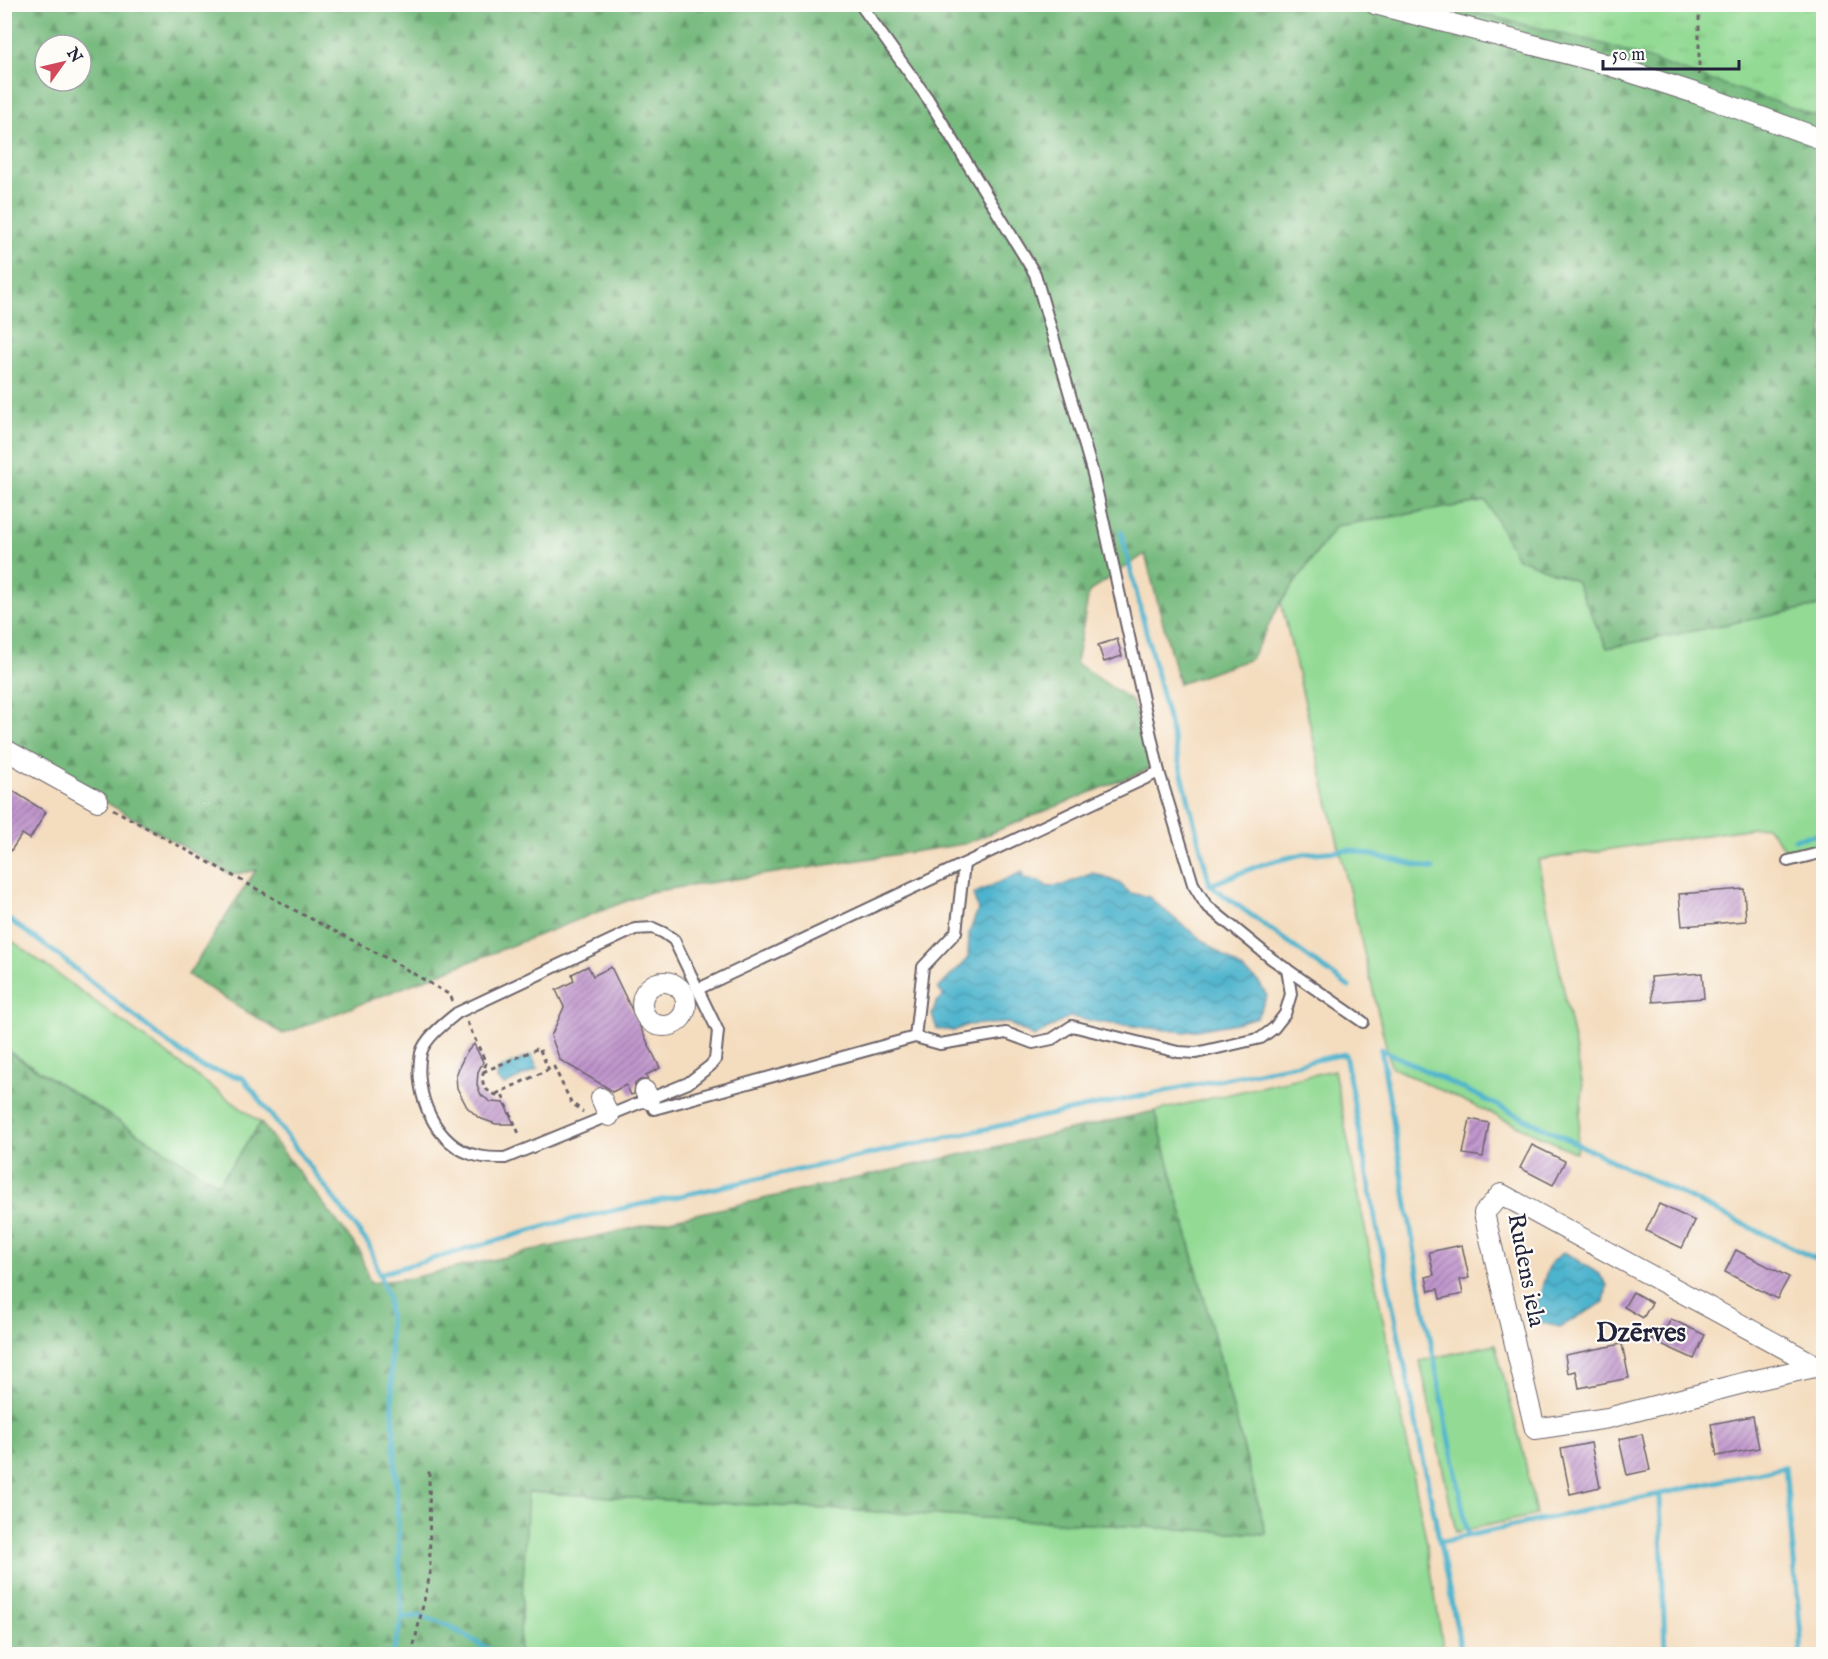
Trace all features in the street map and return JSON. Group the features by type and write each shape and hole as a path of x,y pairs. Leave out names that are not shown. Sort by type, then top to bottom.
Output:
{"street":[{"path":"1375,4 1599,62 1698,94 1824,140"},
{"path":"4,749 98,801"},
{"name":"Rudens iela","path":"1501,1194 1820,1366 1608,1418 1535,1429 1484,1213 1501,1194"}],"lane":[{"path":"860,4 928,99 1035,274 1093,474 1159,772 1193,884 1206,906 1287,969 1363,1022"},
{"path":"691,992 1159,772"},
{"path":"1788,861 1824,852"},
{"path":"915,1037 923,967 956,932 964,864"},
{"path":"653,928 674,940 691,992 718,1031 715,1060 688,1083 605,1111 527,1151 506,1158 476,1156 456,1146 429,1117 421,1086 421,1052 437,1029 459,1012 635,929 653,928"},
{"path":"647,1095 654,1109 915,1037 940,1044 1006,1033 1033,1043 1052,1039 1072,1026 1178,1052 1196,1053 1262,1038 1274,1028 1285,1014 1291,994 1287,969"}],"path":[{"path":"1698,94 1699,4"},
{"path":"98,801 450,995 486,1063 483,1073 484,1086 494,1095 503,1097 527,1151"},
{"path":"483,1073 539,1048 549,1070"},
{"path":"494,1095 554,1067 571,1102 583,1112 605,1111"},
{"path":"412,1654 430,1574 429,1471"}],"green space":[{"path":"5,5 1823,5 1823,605 1607,648 1576,581 1517,558 1486,501 1336,526 1281,602 1251,659 1179,684 1145,554 1089,592 1076,663 1132,701 1151,768 964,844 650,892 283,1034 188,975 256,870 232,875 5,744"},
{"path":"1444,5 1823,5 1823,118 1604,44"},
{"path":"1487,501 1517,558 1576,581 1607,648 1823,605 1823,843 1788,852 1766,826 1538,860 1583,1087 1576,1153 1391,1067 1281,602 1336,526"},
{"path":"4,935 261,1123 218,1185 5,1049"},
{"path":"4,1049 218,1184 261,1123 359,1250 370,1283 411,1278 1155,1111 1266,1534 528,1492 519,1654 5,1654"},
{"path":"1334,1070 1427,1544 1444,1654 519,1654 527,1492 1266,1534 1155,1111"},
{"path":"1495,1344 1523,1451 1536,1515 1456,1532 1420,1361"}],"water":[{"path":"1022,872 1023,878 1039,881 1048,887 1063,885 1093,873 1119,883 1130,893 1149,897 1181,924 1258,981 1267,996 1257,1017 1185,1032 1069,1017 1034,1037 1008,1023 967,1025 954,1031 937,1029 932,1015 936,1003 944,996 938,989 968,958 969,933 978,910 973,894"},
{"path":"531,1055 538,1069 504,1085 497,1079 498,1070"},
{"path":"1564,1252 1599,1274 1607,1285 1604,1302 1560,1327 1542,1323 1535,1310 1547,1271 1552,1262"}],"building":[{"path":"1117,639 1122,656 1104,662 1098,645"},
{"path":"10,789 46,812 30,839 22,834 4,861 4,798"},
{"path":"1744,889 1746,921 1682,926 1679,894"},
{"path":"588,966 593,976 611,967 660,1068 646,1075 648,1080 640,1080 635,1084 634,1094 631,1095 626,1085 612,1092 560,1060 551,1036 564,1007 556,990 574,981 572,974"},
{"path":"1702,973 1704,998 1653,1002 1651,977"},
{"path":"474,1044 483,1062 478,1072 477,1085 481,1095 491,1102 504,1103 514,1124 496,1124 479,1118 467,1107 457,1088 456,1076 460,1065"},
{"path":"1470,1119 1489,1123 1483,1157 1463,1154"},
{"path":"1532,1145 1565,1161 1553,1185 1520,1168"},
{"path":"1659,1204 1695,1221 1682,1248 1646,1231"},
{"path":"1462,1245 1469,1278 1460,1280 1463,1294 1440,1299 1438,1289 1429,1291 1426,1277 1434,1275 1429,1252"},
{"path":"1736,1250 1789,1277 1777,1299 1725,1272"},
{"path":"1633,1292 1652,1303 1643,1318 1624,1307"},
{"path":"1671,1319 1705,1335 1694,1359 1650,1339 1671,1334 1665,1331"},
{"path":"1622,1344 1629,1378 1579,1388 1576,1371 1568,1373 1565,1355"},
{"path":"1753,1416 1759,1448 1717,1456 1711,1424"},
{"path":"1642,1434 1650,1470 1627,1475 1619,1439"},
{"path":"1591,1443 1600,1487 1570,1494 1561,1449"}],"waterway":[{"path":"1121,532 1210,885 1349,987"},
{"path":"1795,839 1824,833"},
{"path":"1210,885 1263,864 1303,854 1351,850 1433,869"},
{"path":"4,916 53,951 201,1067 243,1078 369,1245 388,1298 402,1618 393,1654"},
{"path":"1381,1049 1421,1290 1468,1536"},
{"path":"1381,1049 1824,1263"},
{"path":"379,1274 565,1221 1054,1114 1345,1054 1462,1654"},
{"path":"1439,1542 1785,1467 1801,1654"},
{"path":"1660,1494 1665,1654"},
{"path":"402,1618 420,1616 447,1625 496,1654"}],"district":[{"name":"Dzērves","path":"1641,1332"}]}
